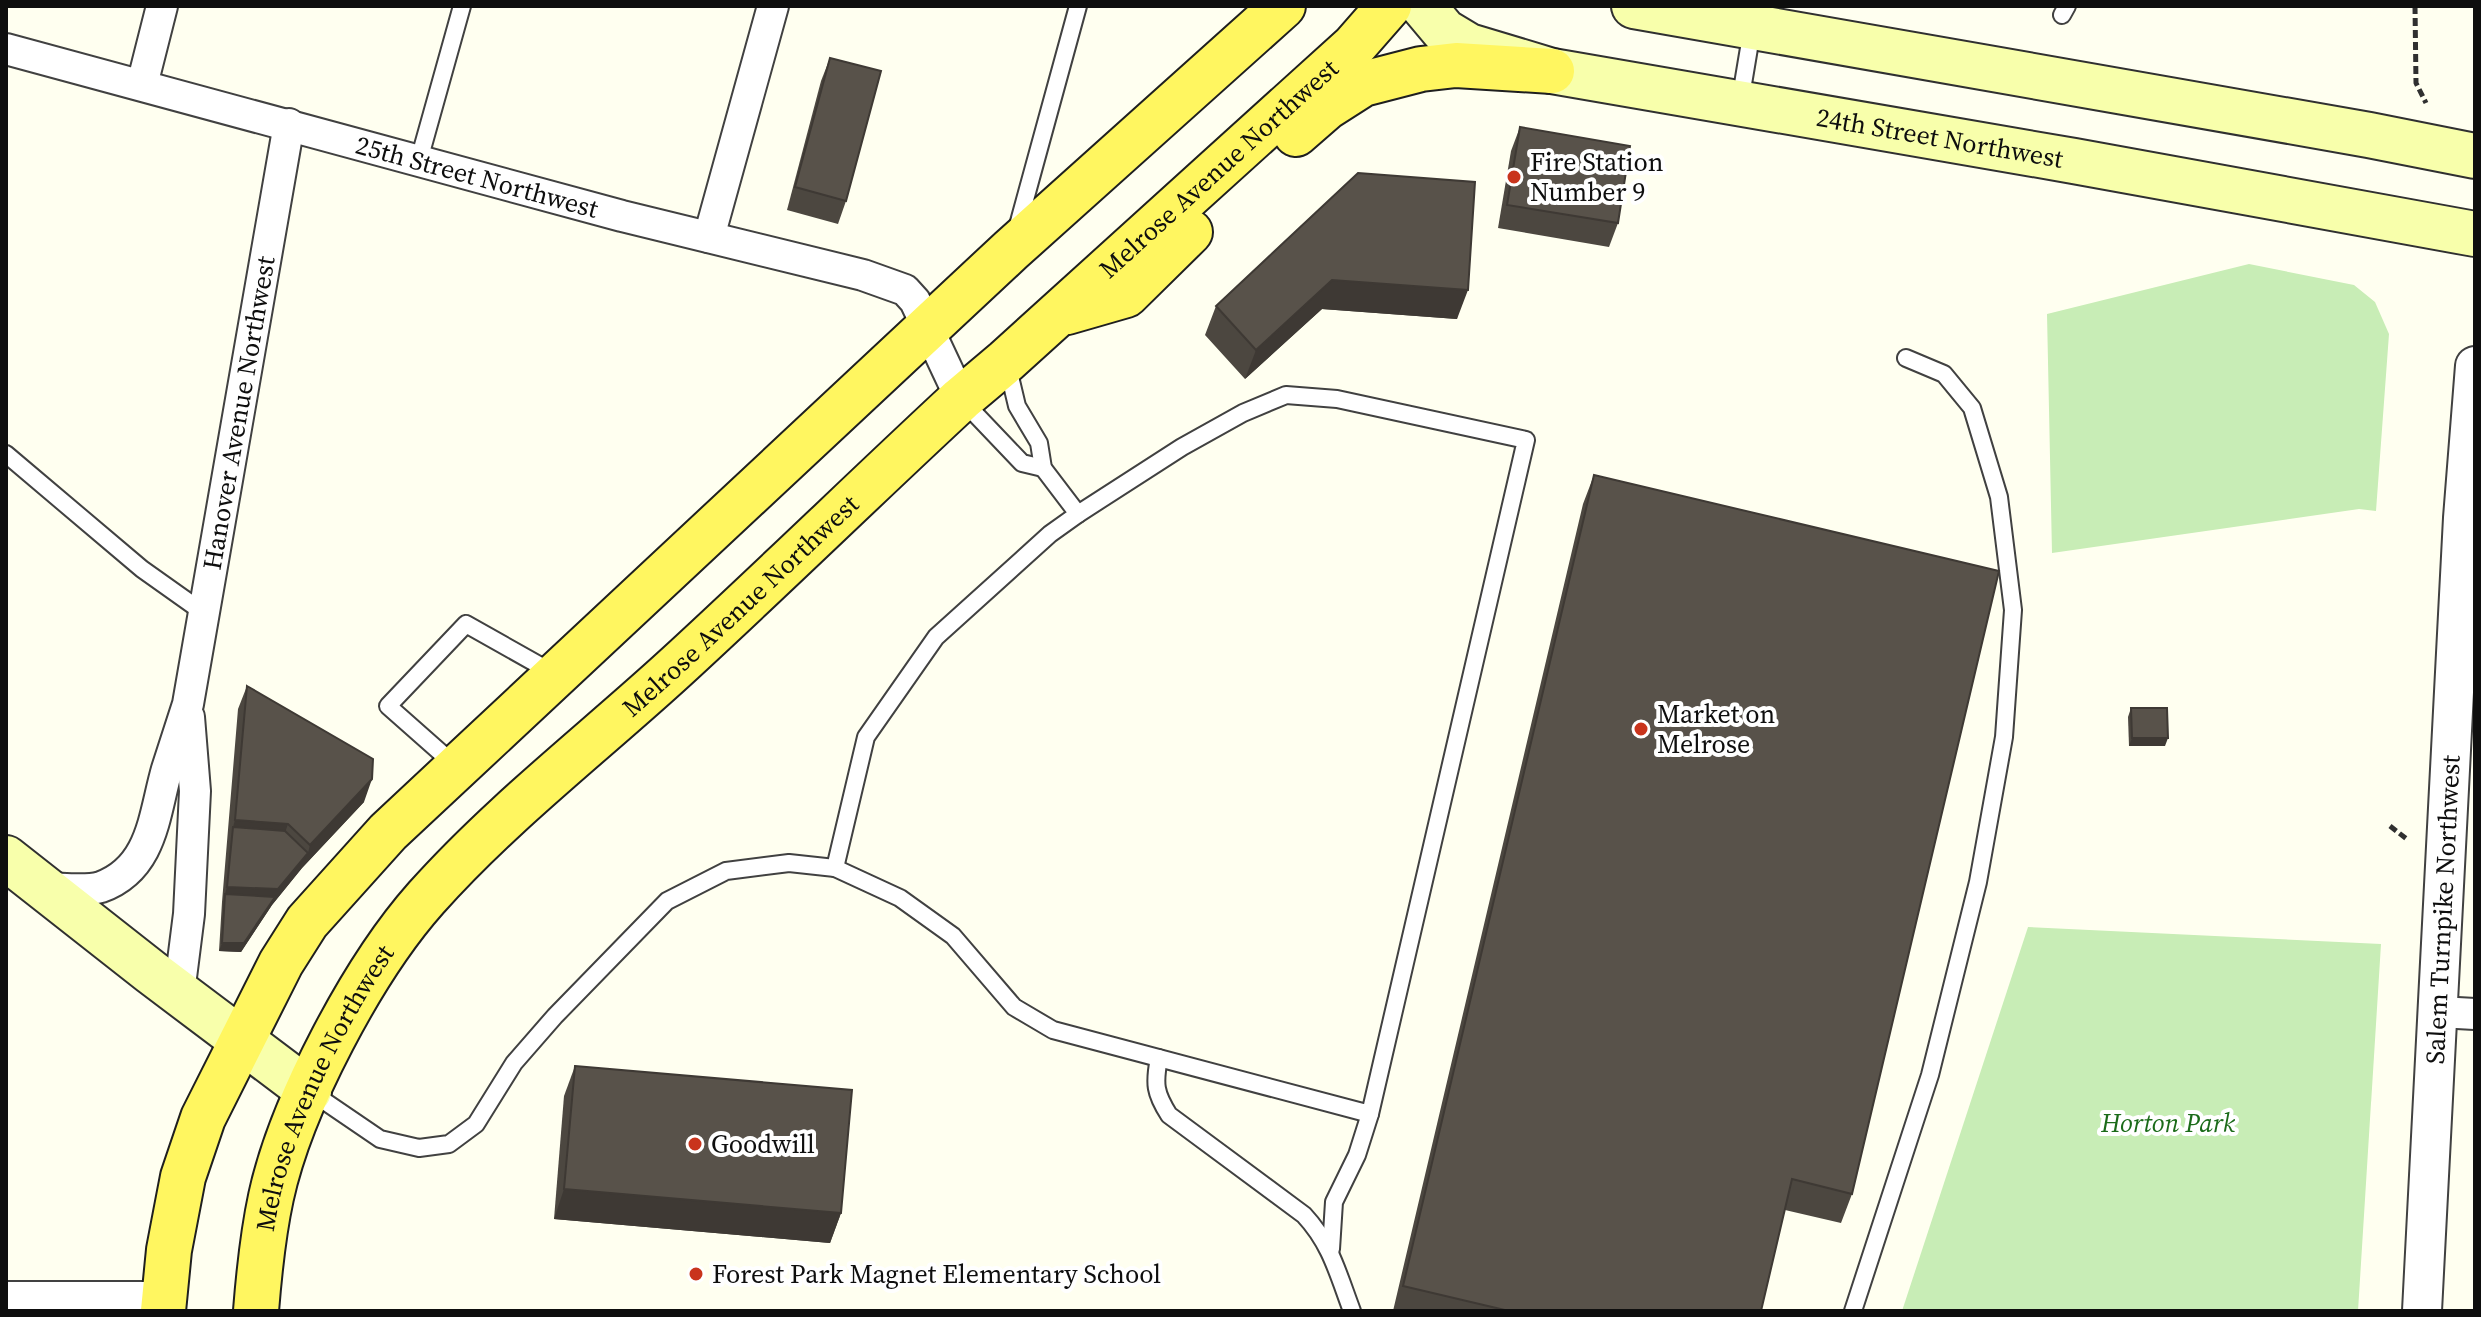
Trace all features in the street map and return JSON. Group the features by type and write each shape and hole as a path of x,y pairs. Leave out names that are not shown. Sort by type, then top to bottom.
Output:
{"main road":[{"name":"Melrose Avenue Northwest","path":"256,1311 271,1196 288,1138 345,1017 383,954 425,899 492,832 676,667 961,399 1354,46 1389,6"},
{"name":"24th Street Northwest","path":"1423,6 1444,31 1469,46 1552,71 2475,234"},
{"path":"1634,6 2475,156"},
{"path":"163,1304 169,1250 186,1167 203,1118 281,963 307,922 388,832 1011,250 1279,13"},
{"path":"1057,315 1126,295 1244,180 1327,107 1363,84 1421,69 1456,65 1552,71"},
{"path":"6,858 309,1091"}],"street":[{"path":"142,85 162,6"},
{"path":"709,237 773,6"},
{"name":"25th Street Northwest","path":"6,49 709,237 863,275 905,290 915,301 961,399"},
{"name":"Hanover Avenue Northwest","path":"45,888 98,888 136,864 155,821 166,772 188,704 289,124"},
{"name":"Salem Turnpike Northwest","path":"2422,1311 2457,1013 2475,366"},
{"name":"Hanover Avenue Northwest","path":"179,993 189,914 195,791 188,704"},
{"path":"6,1297 163,1304"}],"lane":[{"path":"419,160 462,6"},
{"path":"1011,250 1078,6"},
{"path":"1740,103 1753,27"},
{"path":"1853,1311 1930,1075 1978,882 2004,737 2013,610 1999,497 1972,408 1944,374 1906,358"},
{"path":"1006,361 1017,406 1039,443 1043,468 1078,514"},
{"path":"835,868 866,737 936,637 1050,534 1182,447 1243,413 1286,395 1337,399 1526,440 1370,1114 1357,1155 1334,1202 1331,1251"},
{"path":"961,399 1022,463 1043,468"},
{"path":"6,454 142,569 204,613"},
{"path":"457,768 388,706 466,624 557,675"},
{"path":"309,1091 380,1139 419,1148 449,1144 476,1124 514,1063 555,1016 667,901 726,871 789,863 835,868 900,898 953,936 1014,1007 1053,1030 1370,1114"},
{"path":"1159,1058 1155,1078 1158,1098 1169,1115 1304,1215 1320,1232 1331,1251 1352,1311"}],"path":[{"path":"2415,6 2416,83 2428,106"}],"green space":[{"path":"2249,264 2354,285 2375,302 2389,334 2376,511 2359,509 2052,553 2047,314"},
{"name":"Horton Park","path":"2028,927 2381,944 2358,1311 1902,1311"}],"building":[{"path":"830,58 881,71 846,201 795,187"},
{"path":"1520,127 1630,146 1618,223 1507,205"},
{"path":"1358,173 1475,182 1468,290 1332,280 1256,350 1216,306"},
{"path":"1594,475 1999,571 1852,1194 1792,1179 1761,1311 1509,1311 1403,1286"},
{"path":"247,686 373,759 372,779 310,845 288,824 235,820"},
{"path":"2131,708 2167,708 2168,738 2132,738"},
{"path":"233,827 285,831 308,853 278,889 227,887"},
{"path":"225,894 275,897 244,943 222,943"},
{"path":"575,1066 852,1090 841,1213 564,1189"}],"place":[{"name":"Fire Station Number 9","path":"1514,177"},
{"name":"Market on Melrose","path":"1641,729"},
{"name":"Goodwill","path":"695,1144"},
{"name":"Forest Park Magnet Elementary School","path":"696,1274"}]}
